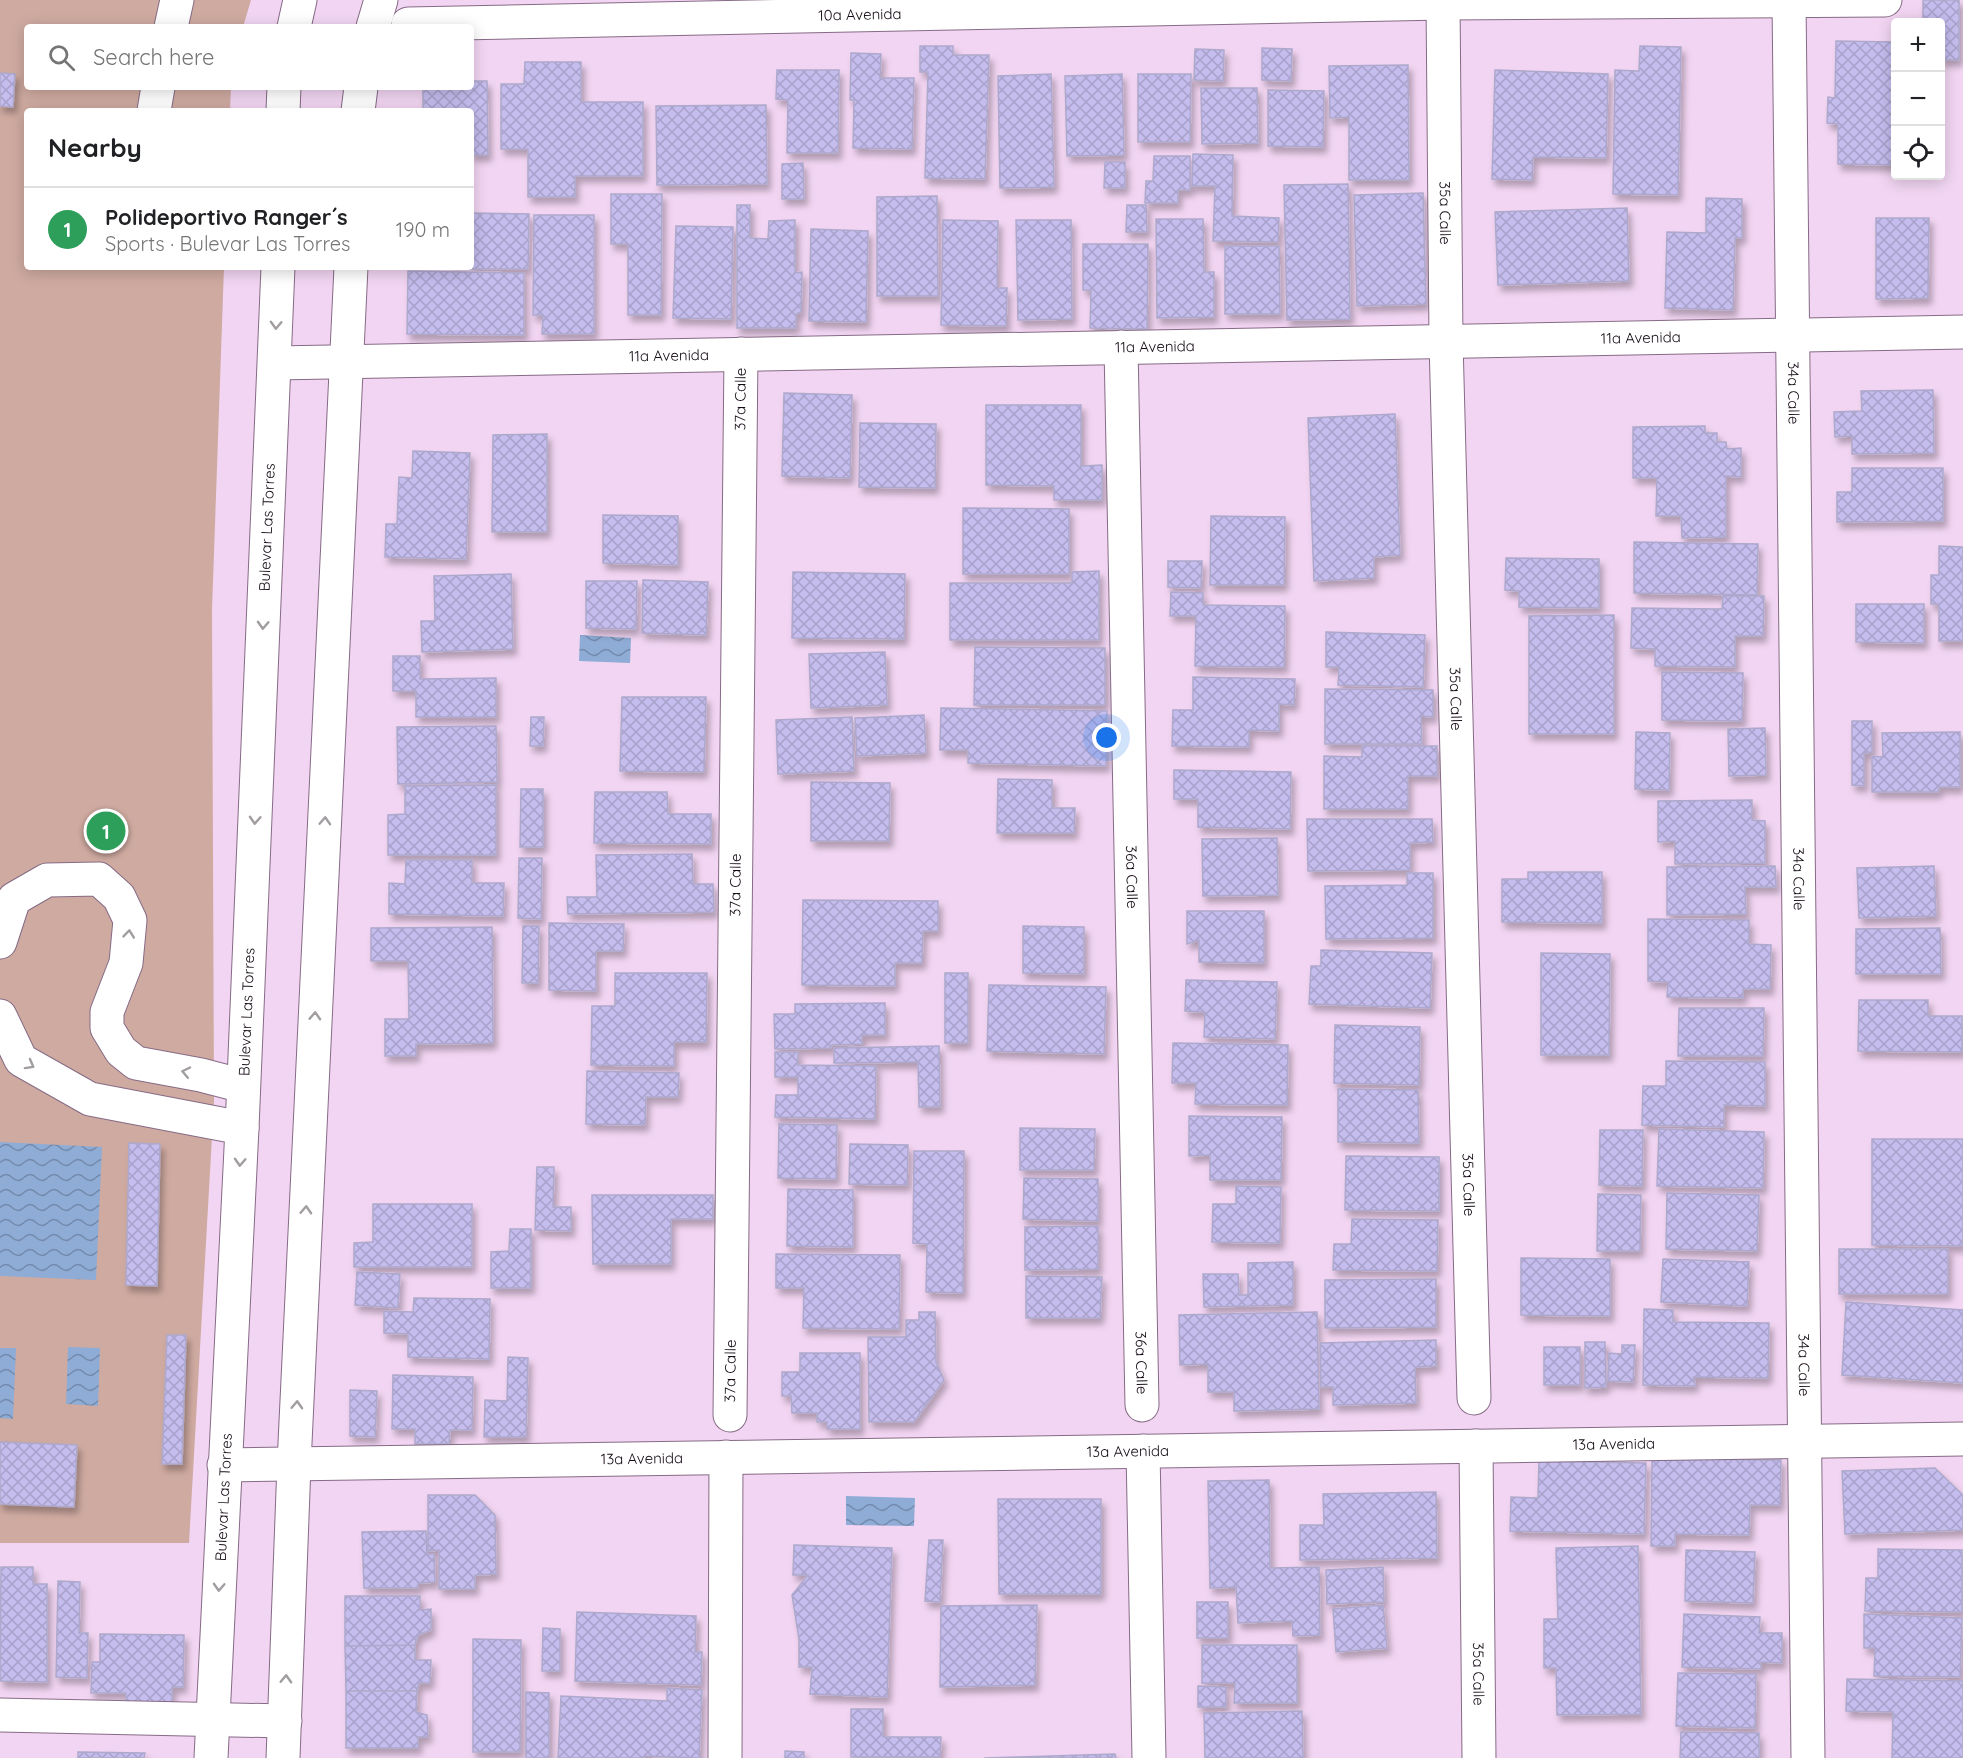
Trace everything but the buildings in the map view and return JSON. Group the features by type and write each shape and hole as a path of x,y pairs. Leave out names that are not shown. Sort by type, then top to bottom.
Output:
{"street":[{"path":"172,24 177,0"},
{"path":"295,24 300,0"},
{"path":"374,24 381,0"},
{"name":"34a Calle","path":"1789,0 1808,1758"},
{"name":"10a Avenida","path":"408,24 1443,1 1885,0"},
{"name":"35a Calle","path":"1443,1 1446,341 1474,1398"},
{"path":"154,108 157,90"},
{"path":"283,108 284,90"},
{"path":"358,108 361,90"},
{"name":"Bulevar Las Torres","path":"211,1758 242,1128 278,270"},
{"path":"283,1758 294,1464 351,270"},
{"name":"11a Avenida","path":"275,363 1963,332"},
{"name":"36a Calle","path":"1121,347 1142,1405"},
{"name":"37a Calle","path":"730,1416 741,354"},
{"path":"0,942 14,899 48,880 99,879 119,897 130,920 126,963 107,1011 107,1028 121,1051 136,1063 201,1075 243,1086"},
{"path":"0,1017 21,1060 90,1099 242,1128"},
{"name":"13a Avenida","path":"224,1465 1963,1438"},
{"name":"35a Calle","path":"1476,1446 1479,1758"},
{"path":"1143,1451 1149,1758"},
{"path":"725,1758 726,1457"},
{"path":"0,1715 285,1721"}],"shaded area":[{"path":"0,0 251,0 244,24 24,24 24,90 231,90 230,108 24,108 24,270 224,270 212,610 214,1101 189,1543 0,1543"}],"water":[{"path":"580,635 631,638 630,663 579,661"},
{"path":"0,1142 102,1147 96,1280 0,1276"},
{"path":"68,1347 100,1348 98,1406 66,1404"},
{"path":"0,1348 16,1348 13,1419 0,1418"},
{"path":"846,1496 915,1498 914,1526 846,1525"}],"place":[{"name":"Polideportivo Ranger´s","path":"106,831"}]}
